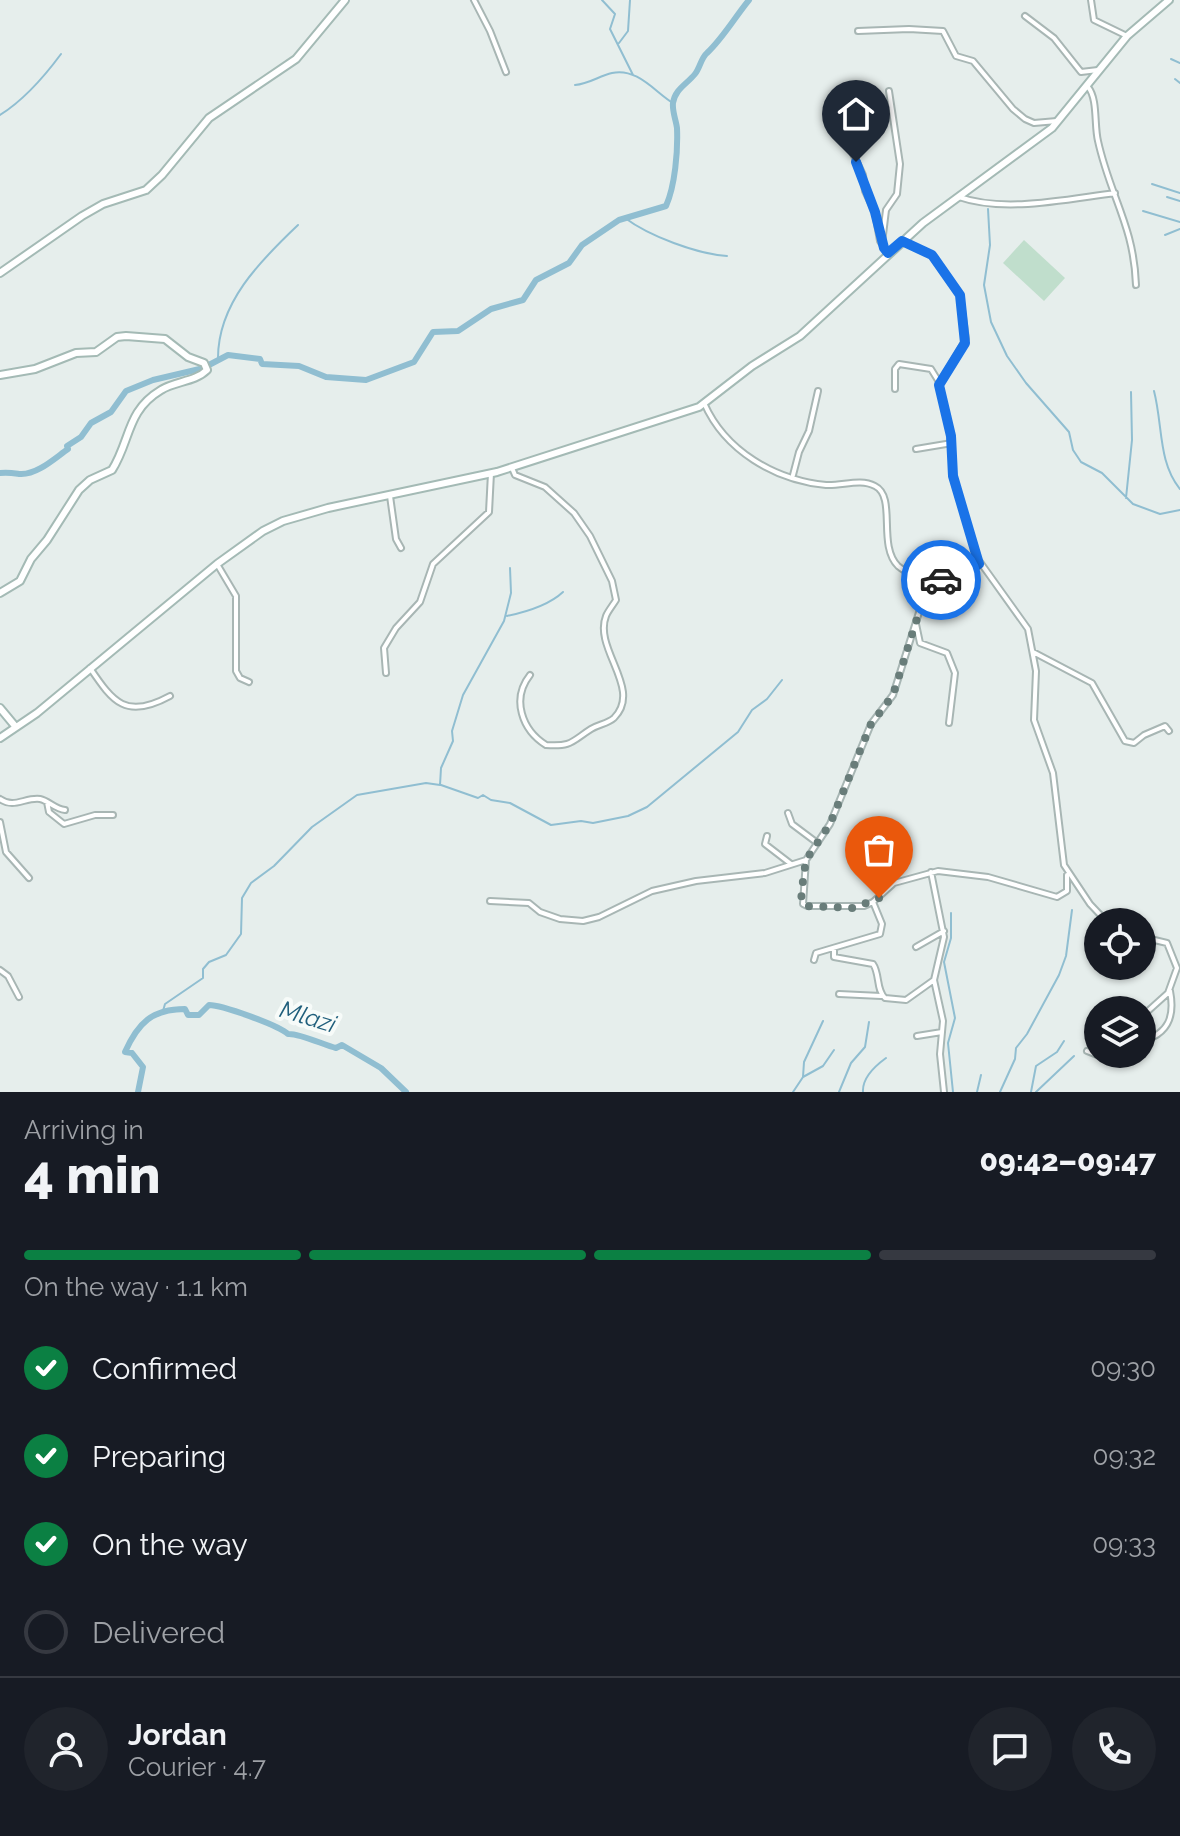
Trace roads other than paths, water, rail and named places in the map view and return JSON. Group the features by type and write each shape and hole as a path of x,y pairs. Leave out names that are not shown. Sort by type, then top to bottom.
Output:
{"street":[{"path":"0,273 92,210 146,190 209,118 296,59 345,0"},
{"path":"474,0 506,72"},
{"path":"1091,0 1094,20 1127,36"},
{"path":"0,738 37,713 217,564 263,531 283,521 328,508 512,468 691,410 704,403 759,361 800,336 902,241 1059,121 1127,36 1169,0"},
{"path":"1025,16 1034,19 1058,42 1081,72 1101,70"},
{"path":"858,31 943,31 954,54 973,61 1025,119 1034,123 1059,121"},
{"path":"1088,87 1092,94 1094,127 1109,184 1132,243 1136,285"},
{"path":"881,245 887,223 886,210 897,194 900,164 889,91"},
{"path":"836,102 838,122 863,175 881,245 888,253"},
{"path":"1106,194 1109,184"},
{"path":"958,197 976,202 1043,203 1115,193"},
{"path":"902,241 932,255 960,295 965,343 939,382"},
{"path":"0,375 35,369 76,353 96,352 117,337 126,336 165,339 183,353 204,363 207,370 202,375 165,387 142,406 130,423 112,470 90,480 79,490 31,559 20,581 0,593"},
{"path":"895,389 896,367 899,364 931,369 939,382 952,443 953,476 962,516 979,560 1010,607 1022,618 1033,652 1034,720 1053,773 1067,891 1057,897 952,870 931,872 894,883 873,902 854,908 805,906 801,895 806,860 830,824 871,724 893,695 921,606 936,586 954,570 978,567 979,560"},
{"path":"793,477 809,431 818,391"},
{"path":"704,403 711,418 740,452 793,477 824,485 861,482 878,488 885,497 885,536 894,560 902,569 936,586"},
{"path":"916,449 952,443"},
{"path":"512,468 515,475 545,487 573,511 590,536 612,581 616,600 605,620 611,658 622,682 622,704 613,718 594,727 577,742 546,745 529,733 519,701 530,675"},
{"path":"386,673 384,648 396,628 420,602 433,564 489,512 491,473"},
{"path":"390,496 396,539 401,548"},
{"path":"217,564 236,596 236,671 240,678 249,682"},
{"path":"915,622 920,643 947,653 955,667 949,723"},
{"path":"1033,652 1092,683 1125,741 1134,743 1165,726 1169,731"},
{"path":"90,668 108,695 120,703 147,705 170,696"},
{"path":"0,708 15,726"},
{"path":"0,799 10,804 38,799 65,810"},
{"path":"47,802 49,812 64,824 89,816 113,815"},
{"path":"788,813 792,824 816,842"},
{"path":"0,822 6,852 29,878"},
{"path":"767,836 765,844 791,865"},
{"path":"490,901 529,903 540,912 560,919 583,921 599,917 652,891 696,881 765,873 806,860"},
{"path":"931,872 944,931 934,980 943,1021 940,1054 944,1092"},
{"path":"1067,873 1096,908"},
{"path":"814,960 816,953 880,934 882,924 873,902"},
{"path":"916,947 944,931"},
{"path":"1156,940 1170,947 1177,968 1170,988 1172,1015 1162,1031 1156,1034"},
{"path":"834,948 834,957 873,964 882,996"},
{"path":"0,970 8,976 19,997"},
{"path":"839,994 906,1000 934,980"},
{"path":"1156,1003 1170,988"},
{"path":"917,1036 942,1032"}],"waterway":[{"path":"602,0 615,14 610,29 633,75"},
{"path":"619,43 628,31 630,0"},
{"path":"207,366 228,355 260,359 262,364 299,366 326,377 366,380 414,362 433,332 458,331 491,309 523,300 536,280 569,263 582,245 619,220 666,206 672,189 676,158 674,98 749,0"},
{"path":"0,115 33,88 61,54"},
{"path":"1171,59 1180,63"},
{"path":"575,85 621,72 638,77 673,103"},
{"path":"1175,79 1180,83"},
{"path":"1152,184 1180,193"},
{"path":"1167,197 1180,201"},
{"path":"988,209 990,245 984,285 991,322 1007,356 1069,432 1073,450 1081,462 1102,473 1133,504 1160,514 1180,510"},
{"path":"1143,211 1180,222"},
{"path":"625,218 674,243 727,256"},
{"path":"218,358 220,338 233,301 256,268 298,225"},
{"path":"1165,235 1180,229"},
{"path":"0,473 26,474 46,465 81,437 91,423 111,412 126,391 153,380 204,368"},
{"path":"1154,391 1164,455 1180,489"},
{"path":"1126,498 1132,440 1131,392"},
{"path":"163,1011 165,1004 203,978 203,969 209,962 226,955 241,934 242,898 251,883 274,866 312,827 357,795 426,783 440,785 441,768 453,741 452,731 463,695 504,621 511,593 510,568"},
{"path":"507,616 544,605 563,592"},
{"path":"441,785 478,798 483,795 491,800 510,803 551,825 581,821 593,823 628,816 647,807 738,732 752,710 767,699 782,680"},
{"path":"1000,1092 1015,1059 1016,1048 1059,975 1066,956 1072,910"},
{"path":"951,913 951,938 944,962 955,1018 948,1043 953,1092"},
{"name":"Mlazi","path":"138,1092 143,1067 132,1053 125,1052 135,1033 155,1015 185,1009 188,1015 199,1015 209,1005 250,1016 288,1034 336,1048 342,1045 381,1068 406,1092"},
{"path":"793,1092 803,1077 804,1062 823,1021"},
{"path":"839,1092 851,1063 865,1047 869,1022"},
{"path":"1031,1092 1036,1066 1057,1052 1064,1041"},
{"path":"803,1077 823,1066 834,1050"},
{"path":"1036,1092 1074,1056"},
{"path":"863,1092 867,1077 886,1058"},
{"path":"977,1092 981,1075"}]}
